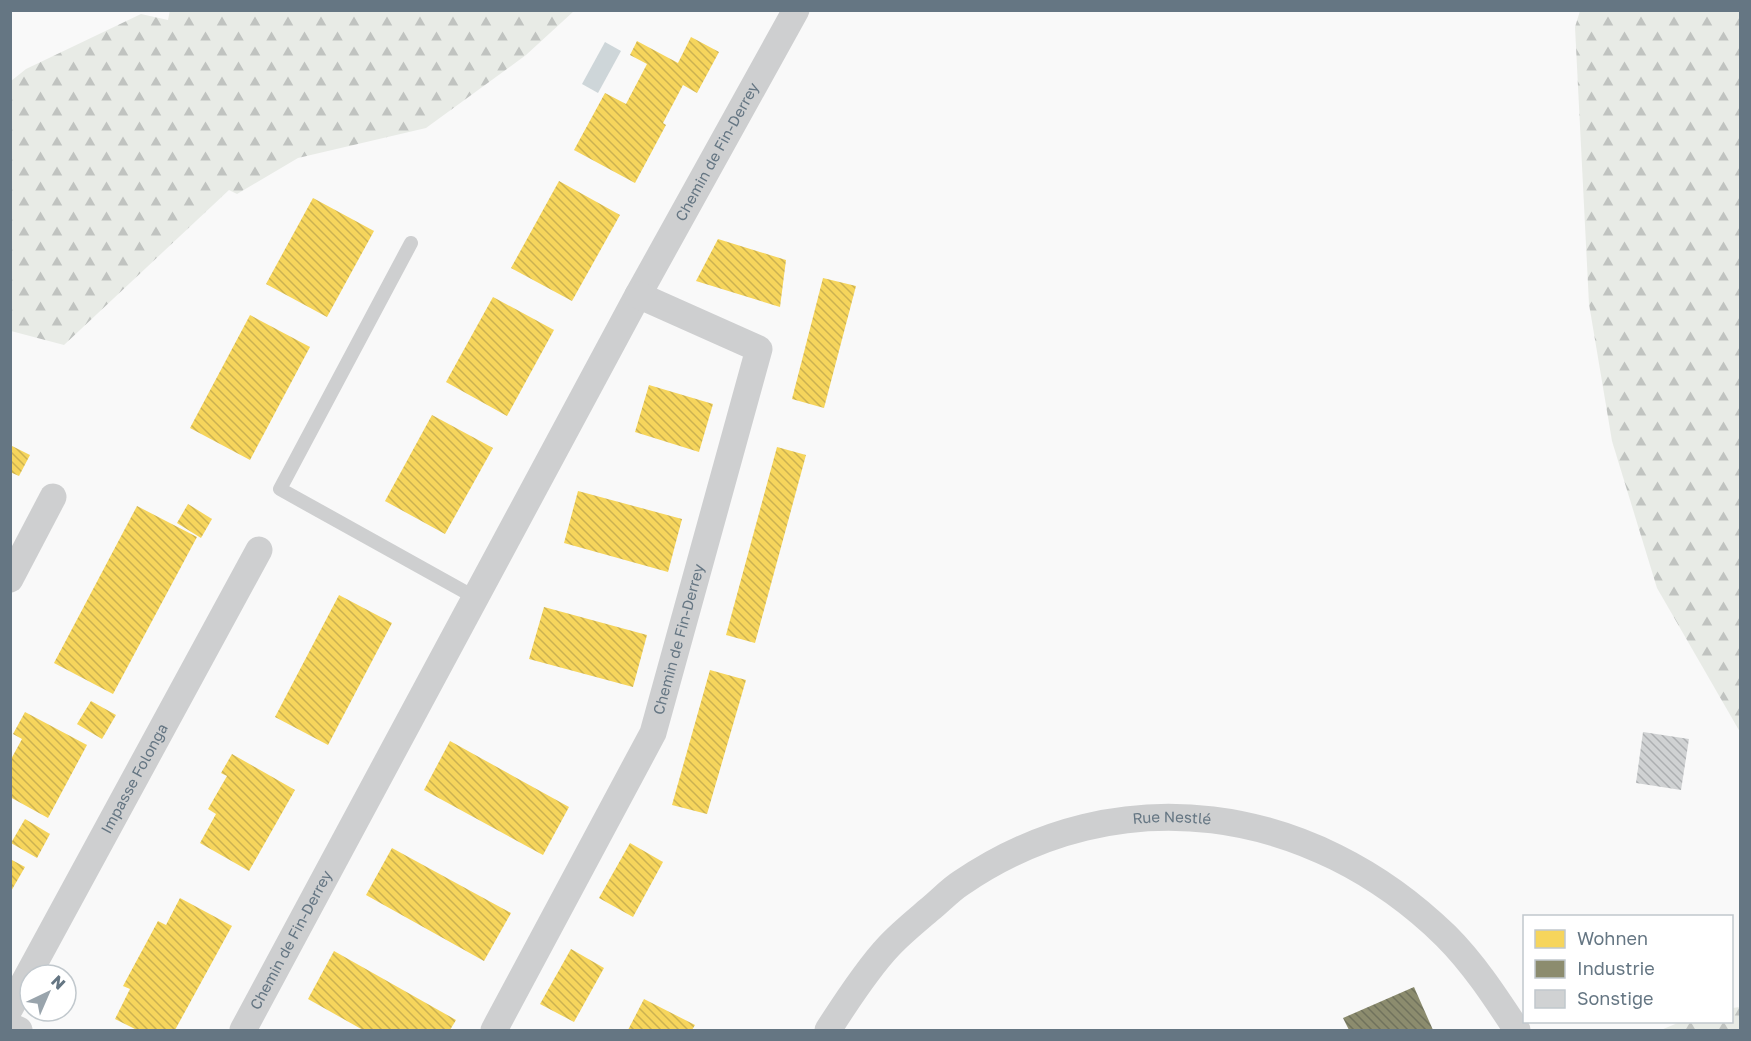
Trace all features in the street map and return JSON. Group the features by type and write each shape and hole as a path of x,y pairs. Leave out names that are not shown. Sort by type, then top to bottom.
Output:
{"street":[{"name":"Chemin de Fin-Derrey","path":"243,1030 638,295 796,10"},
{"name":"Chemin de Fin-Derrey","path":"494,1030 653,733 759,349 638,295"},
{"path":"10,579 53,497"},
{"name":"Impasse Folonga","path":"10,1008 259,550"},
{"name":"Rue Nestlé","path":"828,1030 889,946 960,883 1027,845 1095,823 1149,817 1195,817 1272,831 1313,846 1356,866 1386,886 1447,938 1476,970 1517,1030"},
{"path":"10,1026 18,1030"}],"lane":[{"path":"411,243 280,489 476,598"}],"green space":[{"path":"170,10 574,11 526,55 426,128 298,158 237,194 229,190 64,345 11,331 11,81 26,69 141,14 168,20"},
{"path":"1580,11 1740,11 1740,732 1657,588 1612,441 1589,304 1575,27"},
{"path":"1740,1007 1740,1030 1661,1030 1678,1023 1733,1023 1733,1008"}],"shaded area":[{"path":"605,42 621,51 598,93 582,84"}],"building: Wohnen":[{"path":"691,37 719,52 697,93 683,85 663,123 666,125 635,183 574,150 605,93 626,104 647,64 630,55 637,41 678,63"},
{"path":"559,181 620,215 572,301 511,268"},
{"path":"313,198 374,231 327,317 266,284"},
{"path":"718,239 786,260 780,307 696,281"},
{"path":"823,278 856,286 824,408 792,399"},
{"path":"493,297 554,330 507,416 446,382"},
{"path":"250,315 310,347 250,460 190,428"},
{"path":"649,385 713,404 699,452 635,432"},
{"path":"432,415 493,448 445,534 385,501"},
{"path":"10,445 30,455 19,476 10,472"},
{"path":"777,447 806,455 755,643 726,635"},
{"path":"578,491 682,519 668,572 564,543"},
{"path":"188,504 212,519 201,538 177,523"},
{"path":"137,506 197,537 113,694 54,663"},
{"path":"339,595 392,623 328,745 275,717"},
{"path":"544,607 647,635 633,687 529,659"},
{"path":"710,670 746,680 707,814 672,805"},
{"path":"91,701 116,715 102,739 77,724"},
{"path":"25,712 87,745 48,818 10,797 10,761 22,739 13,734"},
{"path":"450,741 569,807 543,855 424,790"},
{"path":"232,754 295,790 249,871 200,843 216,814 208,809 227,776 221,773"},
{"path":"25,819 50,834 37,858 11,843"},
{"path":"630,843 663,862 633,917 599,898"},
{"path":"392,848 511,913 484,961 366,895"},
{"path":"10,859 25,867 10,893"},
{"path":"180,898 232,926 175,1030 137,1030 115,1019 130,989 123,986 158,921 166,925"},
{"path":"571,949 604,968 574,1022 540,1004"},
{"path":"334,951 456,1020 450,1030 363,1030 308,999"},
{"path":"644,999 695,1025 692,1030 628,1030"}],"building: Industrie":[{"path":"1414,987 1433,1030 1349,1030 1343,1018"}],"building: Sonstige":[{"path":"1643,732 1689,739 1681,790 1636,783"}]}
